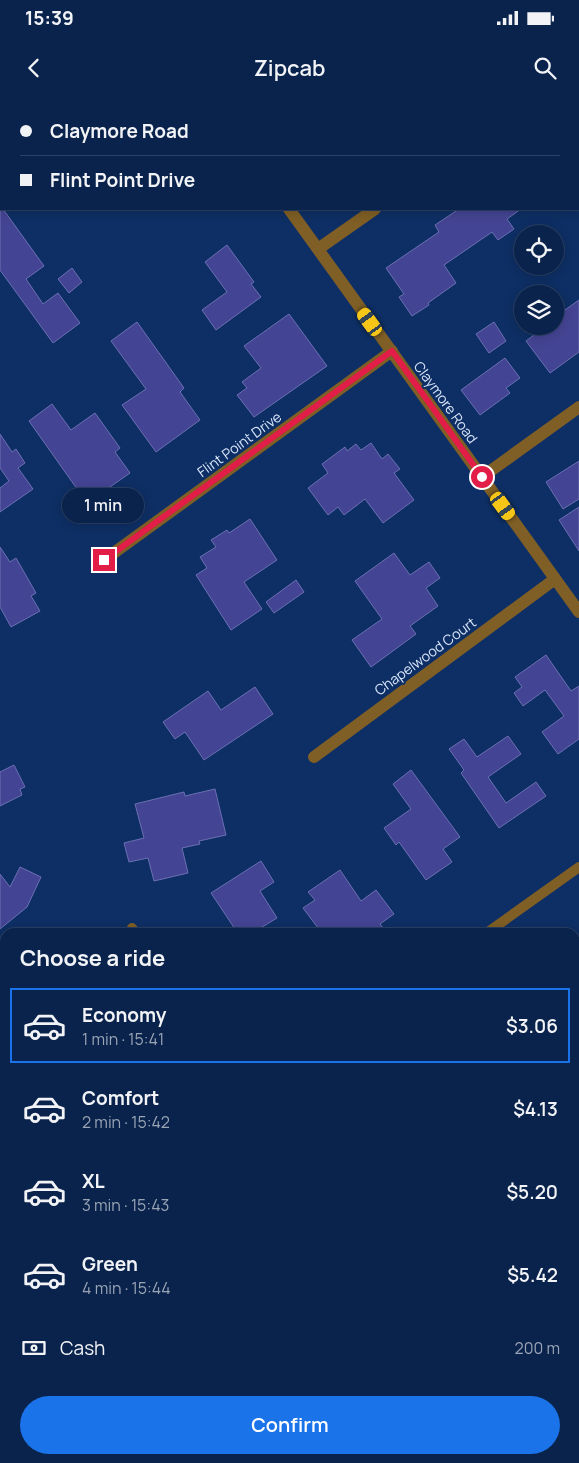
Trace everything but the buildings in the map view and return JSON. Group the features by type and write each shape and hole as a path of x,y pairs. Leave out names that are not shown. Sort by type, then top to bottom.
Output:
{"street":[{"name":"Claymore Road","path":"290,210 579,612"},
{"path":"318,249 374,210"},
{"name":"Flint Point Drive","path":"104,560 392,351"},
{"path":"482,477 579,407"},
{"name":"Chapelwood Court","path":"314,757 555,579"}],"lane":[{"path":"494,928 579,867"}],"route":[{"path":"104,560 392,351 482,477"}]}
